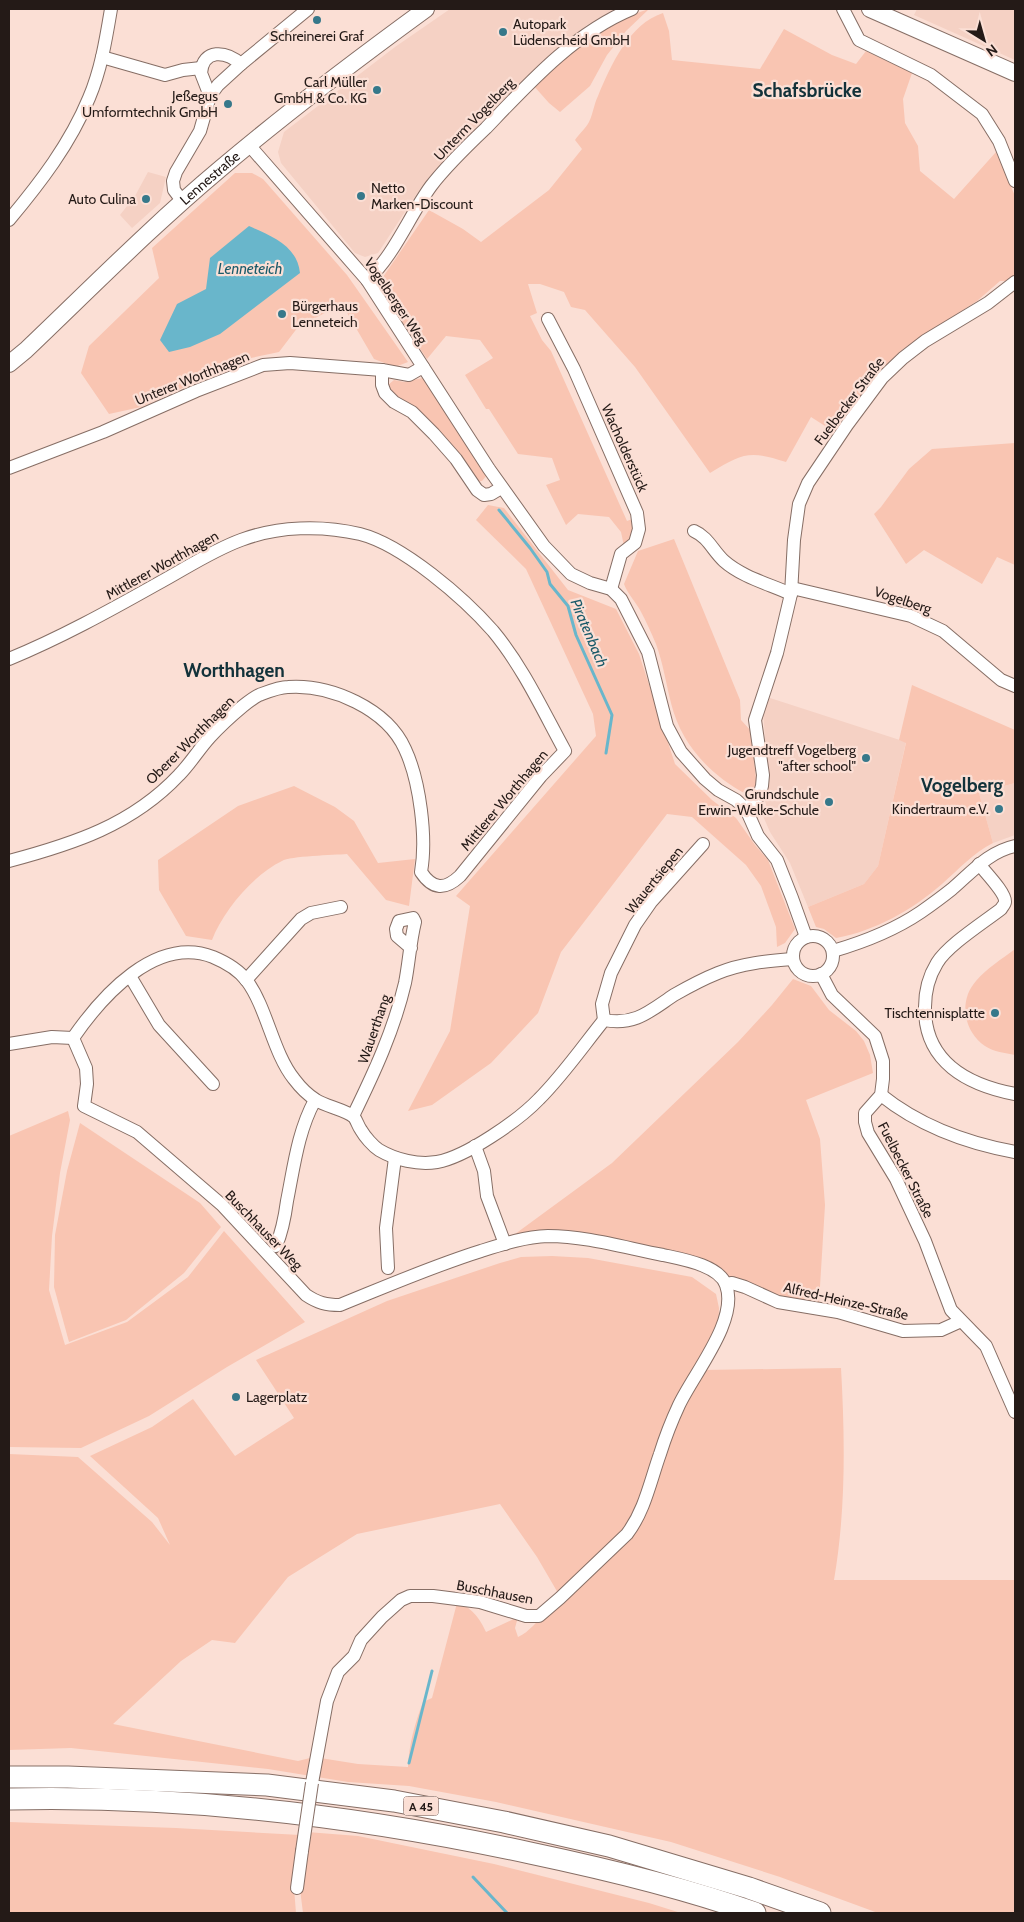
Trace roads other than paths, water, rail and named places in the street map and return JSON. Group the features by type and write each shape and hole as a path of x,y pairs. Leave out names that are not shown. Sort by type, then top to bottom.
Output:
{"highway":[{"name":"A 45","path":"9,1777 68,1777 267,1785 394,1802 504,1822 609,1846 749,1888 820,1913"},
{"name":"A 45","path":"9,1799 67,1798 197,1803 318,1816 468,1840 601,1868 717,1900 755,1913"}],"main road":[{"name":"Lennestraße","path":"9,364 26,350 142,238 248,146 378,44 426,9"},
{"path":"870,9 1015,73"}],"street":[{"path":"9,220 40,183 66,144 89,97 102,58 111,9"},
{"path":"183,202 174,190 173,181 176,172 200,131 210,96 218,85 241,64 308,9"},
{"name":"Unterm Vogelberg","path":"367,280 383,264 432,186 501,111 574,43 609,18 632,9"},
{"path":"843,9 859,40 931,75 982,114 999,141 1015,181"},
{"path":"210,96 201,78 201,68 210,57 221,54 233,57 241,64"},
{"path":"102,58 165,74 201,68"},
{"name":"Vogelberger Weg","path":"248,146 367,280 502,488 544,546 571,574 590,583 611,589"},
{"name":"Fuelbecker Straße","path":"746,810 759,796 762,786 763,775 755,720 777,653 791,591 794,540 799,504 808,483 847,425 882,378 925,341 988,303 1015,282"},
{"name":"Wacholderstück","path":"548,319 574,369 638,513 639,529 635,543 621,554 611,589"},
{"name":"Unterer Worthhagen","path":"9,468 103,432 196,391 263,365 290,362 382,370 409,375 422,367"},
{"path":"382,370 382,385 385,393 394,402 412,412 434,434 456,459 477,490 484,495 492,494 502,488"},
{"name":"Mittlerer Worthhagen","path":"9,659 97,618 216,550 243,539 275,531 313,527 361,535 390,547 434,576 472,608 494,632 535,693 565,751 541,776 460,876 450,885 437,886 429,883 421,872"},
{"path":"694,531 702,535 723,560 734,569 791,591"},
{"path":"611,589 621,599 648,652 667,726 681,752 705,779 718,790 736,800 746,810 758,836 776,860 806,937"},
{"name":"Vogelberg","path":"791,591 911,616 943,631 1001,680 1015,686"},
{"name":"Oberer Worthhagen","path":"9,861 96,833 118,823 140,809 179,776 210,737 232,715 256,696 286,686 311,687 340,696 368,710 384,722 405,748 414,776 422,823 424,841 421,872"},
{"name":"Wauertsiepen","path":"604,1020 602,1004 611,973 635,925 657,895 703,844"},
{"path":"832,951 858,944 898,926 921,912 953,888 979,864 1004,848 1015,846"},
{"path":"979,864 1002,892 1005,900 1004,904 1001,909 945,953 937,963 929,982 925,1000 927,1028 934,1049 950,1066 982,1085 1015,1094"},
{"path":"246,980 301,919 311,913 341,907"},
{"path":"819,936 830,945 832,951 830,967 821,974 809,975 803,973 798,969 794,959 796,945 806,937 819,936"},
{"name":"Wauerthang","path":"353,1116 377,1067 388,1039 403,990 411,948"},
{"path":"9,1044 52,1037 74,1038 96,1006 112,990 151,962 167,955 184,952 203,953 224,962 246,980 293,1078 315,1100 353,1116 362,1131 377,1148 395,1158 423,1163 438,1162 475,1146 495,1134 539,1100 604,1020 618,1023 646,1014 690,986 731,968 762,962 794,959"},
{"path":"821,974 832,995 875,1036 883,1061 881,1095 893,1105 955,1138 1015,1152"},
{"path":"130,976 159,1025 213,1084"},
{"name":"Buschhauser Weg","path":"74,1038 86,1068 87,1084 84,1106 137,1132 222,1205 306,1295 316,1302 326,1305 340,1304 452,1260 521,1239 548,1236 590,1241 693,1261 715,1272 726,1284"},
{"name":"Fuelbecker Straße","path":"881,1095 866,1113 865,1122 868,1132 896,1179 925,1241 951,1310 986,1346 1015,1412"},
{"name":"Buschhauser Weg","path":"276,1246 283,1226 294,1164 306,1118 315,1100"},
{"path":"475,1146 484,1171 487,1196 505,1244"},
{"path":"388,1268 386,1228 395,1158"},
{"name":"Alfred-Heinze-Straße","path":"726,1284 732,1283 745,1287 778,1302 838,1312 903,1331 941,1330 961,1321"},
{"name":"Buschhausen","path":"297,1888 312,1783 327,1701 338,1672 354,1656 361,1640 402,1600 410,1596 433,1596 480,1602 526,1616 539,1616 627,1534 636,1522 644,1504 660,1453 679,1405 722,1331 728,1301 726,1284"}],"water":[{"name":"Lenneteich","path":"249,226 274,238 288,248 298,263 300,273 220,334 190,347 169,352 160,340 177,304 206,289 210,258"}],"waterway":[{"name":"Piratenbach","path":"499,510 530,548 547,572 550,584 568,606 576,635 612,715 606,753"},
{"path":"409,1763 432,1671"},
{"path":"473,1877 507,1913"}],"place":[{"name":"Schreinerei Graf","path":"317,20"},
{"name":"Autopark Lüdenscheid GmbH","path":"503,32"},
{"name":"Carl Müller GmbH & Co. KG","path":"377,90"},
{"name":"Jeßegus Umformtechnik GmbH","path":"228,104"},
{"name":"Netto Marken-Discount","path":"361,196"},
{"name":"Auto Culina","path":"146,199"},
{"name":"Bürgerhaus Lenneteich","path":"282,314"},
{"name":"Jugendtreff Vogelberg \"after school\"","path":"866,758"},
{"name":"Grundschule Erwin-Welke-Schule","path":"829,802"},
{"name":"Kindertraum e.V.","path":"999,809"},
{"name":"Tischtennisplatte","path":"995,1013"},
{"name":"Lagerplatz","path":"236,1397"}],"district":[{"name":"Schafsbrücke","path":"807,90"},
{"name":"Worthhagen","path":"234,670"},
{"name":"Vogelberg","path":"962,785"}]}
